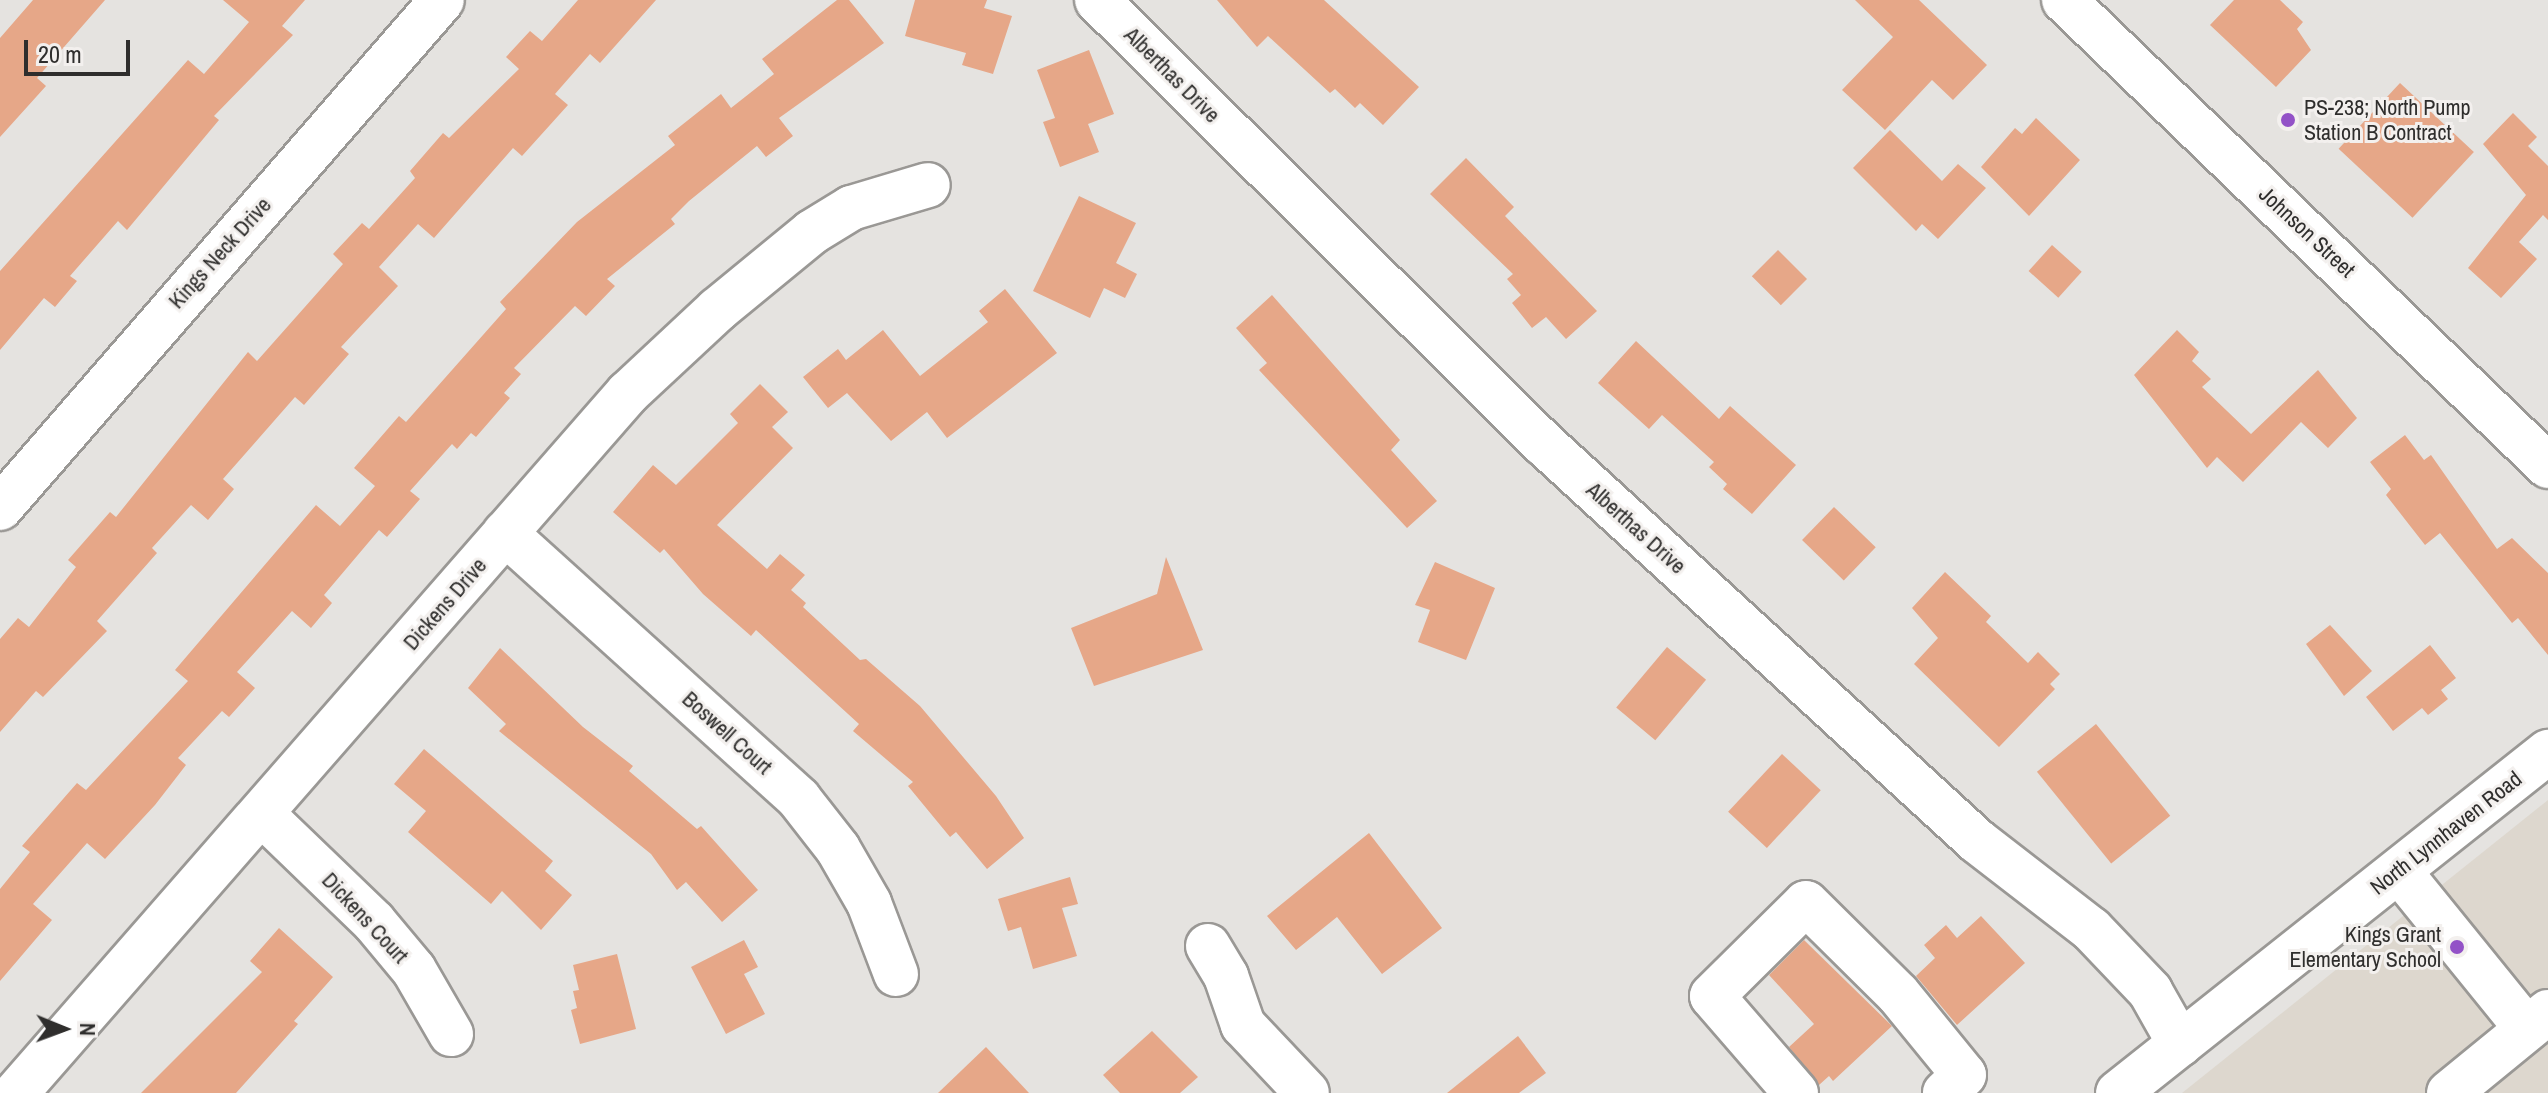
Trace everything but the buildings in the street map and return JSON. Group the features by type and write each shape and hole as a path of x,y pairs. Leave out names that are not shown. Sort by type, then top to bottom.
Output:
{"street":[{"name":"Kings Neck Drive","path":"0,508 442,0"},
{"name":"Alberthas Drive","path":"1097,0 1543,443 1977,841 2091,929 2150,991 2180,1044"},
{"name":"Johnson Street","path":"2064,0 2548,466"},
{"name":"Dickens Drive","path":"16,1093 263,815 628,393 729,300 851,208 928,185"},
{"name":"Boswell Court","path":"505,533 799,799 838,849 869,903 896,974"},
{"name":"North Lynnhaven Road","path":"2118,1093 2548,752"},
{"name":"Dickens Court","path":"263,815 374,922 414,970 451,1034"},
{"path":"2399,871 2537,1021 2449,1093"},
{"path":"1796,1093 1712,996 1806,903 1898,994 1955,1084"},
{"path":"1208,946 1226,976 1243,1025 1307,1093"}],"shaded area":[{"name":"Kings Grant Elementary School","path":"2548,800 2548,1093 2182,1093"}],"place":[{"name":"PS-238; North Pump Station B Contract","path":"2288,120"},
{"name":"Kings Grant Elementary School","path":"2457,947"}]}
